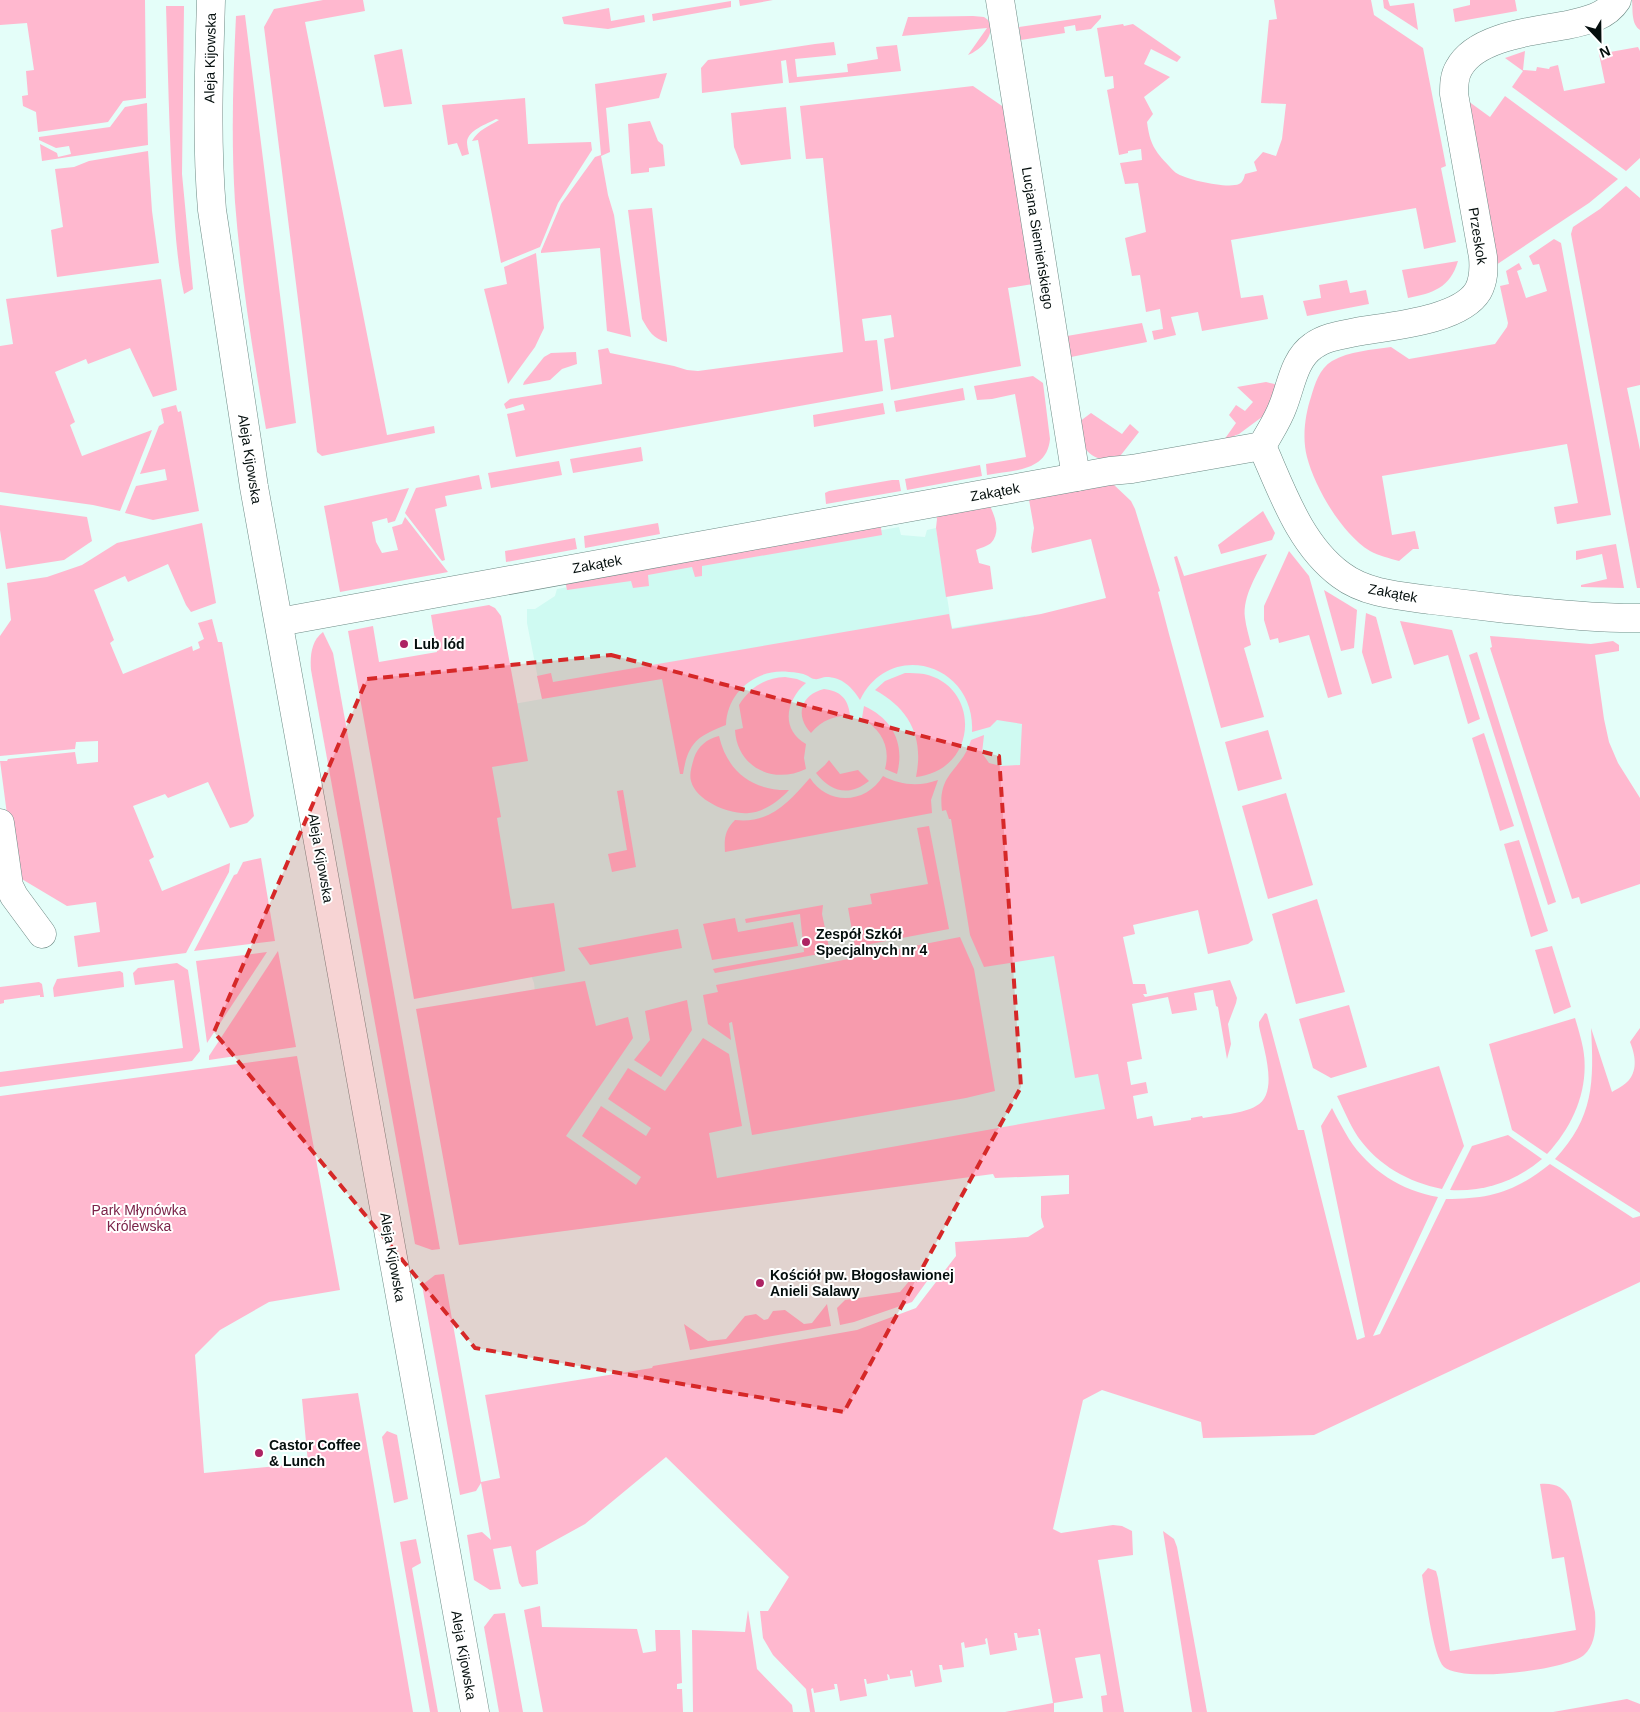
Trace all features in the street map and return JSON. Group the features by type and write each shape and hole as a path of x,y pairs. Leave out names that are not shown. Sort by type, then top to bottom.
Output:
{"street":[{"name":"Aleja Kijowska","path":"211,0 208,131 212,210 254,487 475,1712"},
{"name":"Lucjana Siemieńskiego","path":"1000,0 1076,477"},
{"name":"Przeskok","path":"1262,446 1283,407 1299,363 1308,350 1324,340 1338,336 1445,315 1469,302 1478,292 1484,272 1483,257 1454,104 1454,82 1464,59 1480,48 1502,39 1574,24 1596,17 1605,13 1617,0"},
{"name":"Zakątek","path":"279,622 1110,470 1132,469 1262,446 1288,503 1308,539 1328,564 1354,583 1371,590 1399,596 1475,606 1601,617 1640,618"},
{"path":"0,823 9,886 14,896 42,934"}],"highlighted area":[{"path":"611,655 999,756 1021,1087 844,1412 475,1348 214,1032 367,679"}],"shaded area":[{"name":"Zespół Szkół Specjalnych nr 4","path":"899,527 901,535 925,537 927,530 936,528 952,628 1025,616 1138,1154 562,1231 534,983 528,967 515,968 469,712 542,699 527,623 527,609 535,609 555,596 557,589"}],"green space":[{"path":"0,0 145,0 146,98 123,101 108,122 38,132 36,112 23,106 22,96 28,95 26,71 34,70 27,23 0,25"},
{"path":"323,0 363,0 365,11 305,22 387,435 434,426 435,433 322,456 317,452 264,27 274,9"},
{"path":"739,0 773,0 740,6"},
{"path":"1274,0 1371,0 1374,15 1423,48 1446,166 1441,168 1456,242 1424,249 1416,208 1231,240 1241,298 1263,295 1268,319 1202,331 1198,312 1171,317 1176,335 1154,340 1152,331 1163,329 1160,309 1146,312 1140,275 1132,276 1125,238 1146,232 1138,183 1125,184 1120,163 1142,160 1141,149 1119,155 1107,90 1114,88 1113,76 1105,77 1097,28 1133,24 1181,57 1177,62 1151,49 1144,64 1170,77 1144,97 1153,114 1147,122 1151,141 1172,170 1177,173 1190,179 1208,183 1234,185 1241,182 1245,174 1257,171 1254,162 1263,152 1276,156 1282,139 1286,104 1261,103 1269,20 1277,19"},
{"path":"1383,0 1388,0 1390,6 1414,3 1418,30 1384,8"},
{"path":"1470,0 1515,0 1517,11 1455,22 1453,9 1470,5"},
{"path":"1632,0 1640,0 1640,30 1634,21"},
{"path":"731,1 731,7 653,21 652,14"},
{"path":"166,6 184,6 182,174 193,289 184,294 178,257 173,196"},
{"path":"609,8 611,21 644,15 645,22 608,29 564,24 562,17"},
{"path":"245,15 296,423 266,429 244,288 235,202 233,109 236,16"},
{"path":"1101,15 1101,18 1091,29 1076,31 1075,25 1064,27 1065,33 1021,40 1019,27"},
{"path":"908,17 984,17 988,20 990,31 986,41 968,55 987,28 902,36"},
{"path":"834,42 836,55 795,59 797,77 848,72 847,64 878,59 876,47 897,45 901,71 789,83 786,60 781,61 783,83 702,93 701,68 708,60"},
{"path":"1638,47 1640,51 1640,158 1626,171 1512,87 1523,71 1505,58 1525,51 1523,70 1536,71 1537,67 1549,69 1558,65 1564,91 1605,83 1599,54"},
{"path":"402,49 412,104 384,107 374,55"},
{"path":"667,73 659,98 606,108 610,152 601,156 608,195 614,215 631,337 607,331 600,248 541,253 541,251 561,204 595,157 601,155 595,84"},
{"path":"973,86 1005,108 1033,284 1008,288 1021,366 891,390 884,339 894,337 891,315 862,319 865,341 877,340 883,391 516,457 507,414 525,410 523,404 506,409 504,404 510,399 602,384 598,350 608,348 610,353 698,371 843,352 823,158 806,159 800,106"},
{"path":"1505,96 1618,179 1589,203 1496,265 1468,101 1490,117"},
{"path":"525,98 528,144 591,142 592,150 558,203 540,247 501,263 478,140 472,141 481,131 499,120 496,119 474,131 467,142 469,154 462,156 457,143 448,145 442,105"},
{"path":"147,103 148,145 42,161 40,144 57,153 58,157 71,154 69,146 56,148 39,140 39,137 110,127 125,107"},
{"path":"786,107 791,159 741,165 734,147 731,113"},
{"path":"650,121 658,141 663,145 665,166 649,168 649,172 631,174 628,124"},
{"path":"148,151 152,211 159,263 57,277 51,230 63,227 55,169 74,167 89,161"},
{"path":"1626,186 1640,198 1640,385 1627,388 1640,450 1640,588 1637,588 1571,234 1573,227 1600,209"},
{"path":"652,208 667,342 655,337 642,319 628,210"},
{"path":"1554,239 1561,243 1611,515 1557,524 1554,507 1578,503 1567,444 1382,476 1392,535 1415,531 1419,549 1413,549 1399,561 1370,551 1349,534 1331,509 1316,482 1307,457 1304,434 1306,419 1316,382 1321,372 1332,361 1353,353 1368,350 1391,347 1409,359 1495,344 1508,323 1500,286 1509,284 1506,271 1519,263 1522,269 1517,271 1526,298 1547,291 1539,264 1533,265 1529,256"},
{"path":"536,253 544,328 535,347 508,384 484,289 507,284 504,267"},
{"path":"1458,261 1455,270 1439,288 1408,298 1402,270"},
{"path":"161,279 177,390 153,397 130,348 88,364 86,359 55,372 75,422 70,425 82,456 152,430 120,511 93,505 0,492 0,346 13,344 6,299"},
{"path":"1347,280 1350,293 1366,290 1369,304 1307,316 1303,301 1321,298 1319,285"},
{"path":"1142,323 1147,342 1071,357 1067,336"},
{"path":"576,352 577,364 562,369 550,380 523,385 544,357 551,353"},
{"path":"1033,376 1043,383 1050,439 1047,450 1043,458 1027,468 987,475 986,464 1026,457 1015,394 977,400 974,386"},
{"path":"1266,382 1279,385 1266,414 1239,434 1224,440 1236,423 1229,415 1236,405 1245,411 1253,402 1237,387"},
{"path":"963,388 965,400 896,412 894,401"},
{"path":"883,403 885,414 814,427 813,415"},
{"path":"176,405 178,412 181,411 199,511 153,520 125,513 136,486 167,480 165,469 140,474 159,426 164,423 161,409"},
{"path":"1091,413 1122,434 1130,424 1139,432 1117,460 1107,460 1093,456 1081,441 1075,425"},
{"path":"641,447 643,461 573,473 570,459"},
{"path":"559,461 562,475 491,488 488,473"},
{"path":"980,465 982,476 907,490 905,479"},
{"path":"479,475 482,489 445,496 447,506 435,509 445,560 442,561 405,513 416,488"},
{"path":"899,480 901,491 826,504 825,493 829,491"},
{"path":"1112,483 1131,501 1135,509 1160,591 1158,592 1169,634 1253,940 1248,944 1208,954 1198,910 1133,925 1135,934 1123,937 1133,984 1145,984 1147,994 1143,994 1145,997 1230,980 1237,998 1228,1024 1231,1044 1227,1059 1218,1007 1216,1006 1213,990 1194,993 1197,1010 1172,1014 1168,997 1132,1004 1142,1059 1127,1062 1131,1085 1146,1082 1148,1093 1133,1096 1137,1119 1152,1116 1154,1126 1191,1120 1191,1118 1202,1116 1203,1118 1237,1113 1256,1106 1263,1100 1269,1081 1259,1026 1259,1022 1265,1013 1267,1014 1298,1130 1304,1130 1357,1340 1365,1337 1321,1126 1332,1108 1349,1139 1376,1169 1412,1190 1438,1197 1373,1336 1380,1334 1446,1199 1462,1199 1501,1192 1525,1181 1550,1164 1633,1218 1640,1216 1640,1282 1314,1435 1203,1438 1201,1422 1102,1390 1083,1400 1053,1529 1061,1533 1113,1525 1122,1526 1132,1531 1133,1555 1098,1560 1124,1712 1103,1712 1101,1696 1107,1695 1100,1654 1075,1658 1083,1698 1054,1703 1054,1712 1005,1712 1053,1703 1040,1629 1038,1629 1039,1635 1018,1638 1017,1633 1014,1633 1017,1650 990,1655 987,1638 985,1639 986,1644 965,1648 964,1642 961,1643 964,1667 943,1670 942,1665 939,1665 942,1682 915,1687 912,1670 910,1671 911,1676 890,1679 887,1674 888,1680 867,1684 866,1679 864,1679 867,1696 840,1701 837,1684 834,1684 835,1689 814,1693 813,1688 811,1689 815,1712 810,1712 806,1689 773,1655 763,1638 760,1611 768,1611 789,1577 666,1457 585,1524 536,1551 538,1584 522,1587 519,1583 511,1546 493,1549 501,1589 490,1590 474,1580 467,1535 482,1532 491,1540 481,1483 476,1491 460,1495 422,1285 435,1275 444,1274 481,1482 500,1478 485,1395 652,1368 653,1366 857,1330 916,1308 956,1256 955,1242 1028,1237 1044,1227 1041,1217 1041,1196 1069,1194 1069,1175 995,1178 993,1174 459,1245 416,1009 585,981 596,1026 628,1017 633,1038 566,1136 636,1185 641,1177 582,1136 601,1106 646,1136 651,1128 608,1099 628,1068 665,1091 703,1038 729,1054 742,1126 709,1133 717,1178 1105,1109 1098,1074 1075,1078 1054,956 984,967 970,935 951,819 949,819 946,810 942,811 941,798 943,788 951,772 962,759 971,740 984,735 982,753 989,763 1001,766 1020,765 1022,724 997,720 990,727 972,732 970,709 960,690 946,676 929,667 910,665 891,669 874,681 860,700 850,687 832,677 813,679 799,673 777,672 755,678 738,693 732,702 726,725 701,737 691,747 683,774 680,774 662,679 542,699 537,676 551,673 553,682 949,614 952,629 1041,614 1106,598 1091,539 1032,553 1034,528 1028,494"},
{"path":"409,488 395,521 388,523 387,518 372,522 376,542 382,553 398,550 392,527 402,524 405,517 448,572 340,592 324,506"},
{"path":"988,502 996,522 996,533 991,543 976,550 979,563 990,566 993,589 946,597 935,511"},
{"path":"0,505 87,517 92,541 64,560 6,569 0,530"},
{"path":"1263,511 1275,533 1272,540 1221,554 1218,545"},
{"path":"880,522 882,535 702,566 702,576 695,577 692,567 648,575 649,586 633,588 631,581 567,590 565,580"},
{"path":"202,523 216,603 191,612 168,564 128,582 125,576 94,590 114,640 110,643 123,674 192,646 193,651 200,648 198,642 204,639 198,623 212,619 218,642 222,642 254,816 247,823 230,828 208,782 168,798 165,794 133,806 154,857 149,860 162,891 230,863 229,872 186,953 78,967 74,936 100,932 96,902 67,906 15,875 0,761 75,752 77,764 98,762 98,741 76,742 75,749 0,756 0,636 11,620 7,583 47,577 82,565 117,543"},
{"path":"658,523 660,534 585,548 584,536"},
{"path":"575,538 577,549 506,562 505,551"},
{"path":"1616,544 1624,588 1581,587 1581,585 1607,579 1602,554 1576,560 1576,551"},
{"path":"1289,551 1309,576 1342,694 1328,698 1309,635 1279,643 1278,638 1270,640 1264,620 1264,606"},
{"path":"1267,554 1246,601 1245,618 1251,645 1244,648 1264,717 1221,728 1174,557 1177,556 1184,576"},
{"path":"1324,590 1357,610 1354,648 1341,651"},
{"path":"489,605 495,608 501,616 528,761 492,767 501,817 497,818 512,909 554,903 565,971 414,999 348,631 373,626 379,662 437,652 431,615"},
{"path":"1366,613 1376,617 1392,678 1372,684 1362,652"},
{"path":"1400,621 1452,630 1480,719 1468,724 1448,655 1414,665"},
{"path":"323,632 333,653 440,1249 432,1250 415,1244 311,670 312,649 316,640"},
{"path":"1490,636 1591,644 1613,641 1619,645 1619,651 1595,655 1609,742 1618,763 1640,798 1640,884 1581,904 1579,897 1572,899 1490,648 1492,647"},
{"path":"1477,652 1556,902 1548,905 1469,655"},
{"path":"905,673 924,674 943,682 956,694 963,710 965,727 961,744 952,760 937,771 916,777 918,750 912,726 897,706 875,690 885,681"},
{"path":"785,677 806,683 799,690 790,706 789,723 792,731 806,744 804,758 806,769 781,775 759,769 750,763 742,754 737,743 735,730 743,728 739,705 748,694 764,682"},
{"path":"824,689 842,696 847,704 850,715 829,719 811,733 803,720 802,707 810,696"},
{"path":"864,706 883,718 894,734 898,743 899,753 897,774 885,769 887,753 883,739 862,718"},
{"path":"1268,730 1282,779 1238,791 1225,742"},
{"path":"1484,733 1514,826 1500,831 1472,738"},
{"path":"719,736 728,759 743,776 753,783 764,787 789,790 771,805 760,811 749,813 733,812 724,809 699,795 690,778 694,758 707,741"},
{"path":"829,760 840,774 858,770 869,781 862,786 847,791 828,785 816,773"},
{"path":"883,776 910,784 924,784 938,780 931,800 932,813 725,852 726,834 735,820 758,819 777,810 810,778 827,793 847,798 867,792"},
{"path":"623,790 636,867 612,872 608,854 627,850 617,791"},
{"path":"1286,793 1313,885 1268,899 1242,806"},
{"path":"929,826 949,929 855,947 848,908 872,904 870,894 928,884 917,828"},
{"path":"1519,840 1548,931 1531,937 1504,844"},
{"path":"261,858 275,941 194,951 234,875 237,874 243,862"},
{"path":"1317,899 1345,992 1296,1004 1272,914"},
{"path":"823,905 822,914 830,952 715,973 713,969 804,952 800,914 746,923 745,919"},
{"path":"735,918 738,932 793,922 798,946 712,960 703,924"},
{"path":"678,929 682,948 590,965 578,948"},
{"path":"960,937 974,969 995,1091 966,1098 752,1135 732,1022 729,1023 731,1040 708,1024 703,995 718,992 716,985"},
{"path":"1552,946 1571,1007 1554,1014 1535,950"},
{"path":"278,951 296,1047 209,1060 209,1056"},
{"path":"267,952 207,1043 196,961"},
{"path":"177,963 188,970 200,1051 192,1061 0,1087 0,1072 183,1048 174,980 135,985 133,973 138,968"},
{"path":"120,971 123,973 124,987 54,997 53,988 57,979"},
{"path":"39,982 42,984 44,997 40,997 40,995 4,1000 4,1003 0,1004 0,987"},
{"path":"687,1000 692,1030 661,1077 634,1060 650,1040 645,1011"},
{"path":"1349,1005 1367,1067 1331,1078 1313,1068 1299,1019"},
{"path":"1575,1018 1585,1063 1582,1091 1578,1105 1565,1131 1547,1154 1512,1130 1489,1044"},
{"path":"1591,1028 1612,1092 1625,1084 1632,1076 1635,1061 1630,1042 1640,1028 1640,1213 1555,1159 1568,1144 1578,1128 1589,1098 1592,1065"},
{"name":"Park Młynówka Królewska","path":"297,1056 340,1290 269,1302 220,1330 195,1355 204,1473 308,1463 302,1399 358,1393 413,1712 0,1712 0,1096"},
{"path":"1439,1066 1464,1146 1442,1189 1406,1177 1375,1156 1358,1137 1337,1096"},
{"path":"1508,1135 1542,1159 1522,1173 1499,1184 1475,1189 1450,1190 1472,1146"},
{"path":"930,1275 912,1302 840,1325 837,1308 845,1300 900,1292 911,1279"},
{"path":"827,1304 831,1326 690,1350 684,1324 708,1341 726,1339 745,1316 756,1314 764,1320 768,1319 773,1311 785,1310 804,1324 812,1323"},
{"path":"387,1431 397,1435 408,1499 394,1503 382,1437"},
{"path":"1540,1484 1551,1484 1559,1487 1571,1501 1595,1612 1595,1629 1591,1646 1584,1655 1574,1660 1537,1670 1492,1674 1454,1672 1444,1667 1436,1651 1422,1575 1428,1568 1436,1571 1438,1578 1450,1651 1576,1630 1564,1557 1552,1559"},
{"path":"1163,1531 1174,1539 1177,1547 1207,1712 1192,1712"},
{"path":"416,1539 421,1563 412,1568 438,1712 430,1712 400,1542"},
{"path":"540,1606 542,1627 637,1629 643,1653 656,1651 655,1630 680,1630 682,1683 677,1684 677,1689 682,1689 683,1712 543,1712 524,1610"},
{"path":"748,1610 757,1669 792,1705 793,1712 693,1712 692,1630 745,1632"},
{"path":"505,1613 523,1712 499,1712 484,1627 494,1614"},
{"path":"1627,1699 1640,1704 1640,1712 1553,1712"}],"place":[{"name":"Lub lód","path":"404,644"},
{"name":"Zespół Szkół Specjalnych nr 4","path":"806,942"},
{"name":"Kościół pw. Błogosławionej Anieli Salawy","path":"760,1283"},
{"name":"Castor Coffee & Lunch","path":"259,1453"}]}
